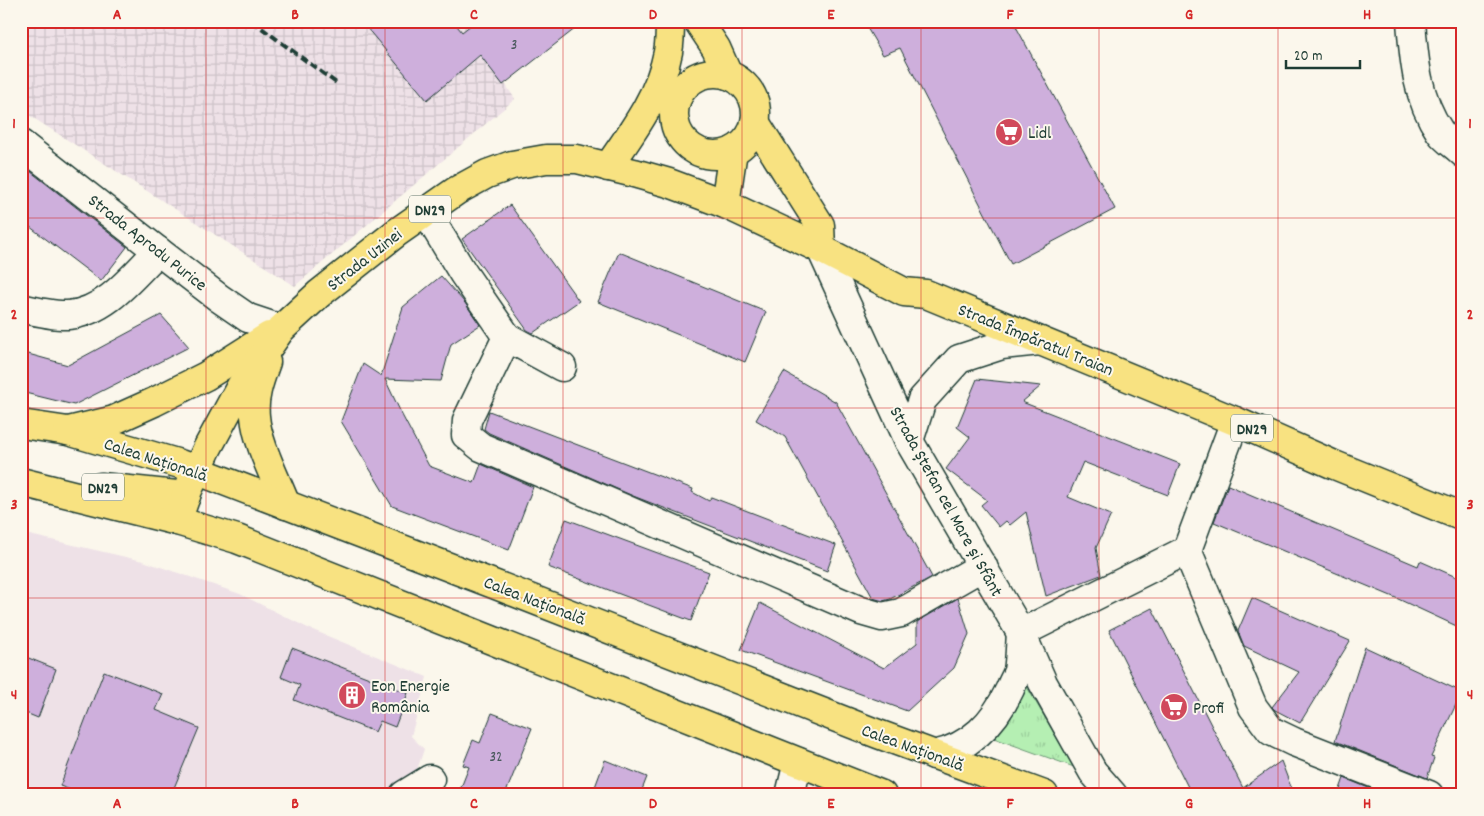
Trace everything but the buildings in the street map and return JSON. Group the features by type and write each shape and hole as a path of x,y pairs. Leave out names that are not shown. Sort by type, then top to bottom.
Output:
{"main road":[{"path":"670,21 667,93 674,112 675,126 681,137 691,148 704,154 718,155 732,151 744,143 752,131 755,122"},
{"name":"Strada Ștefan cel Mare și Sfânt","path":"698,21 716,48 728,75 740,81 748,90 755,103 755,122 820,225 821,249"},
{"path":"668,52 682,46 716,48"},
{"path":"608,167 642,118 667,93 683,88 698,77 716,73 728,75"},
{"path":"724,204 732,151"},
{"name":"Strada Uzinei","path":"197,471 241,386 281,329 319,294 396,233 456,191 487,174 512,165 546,160 577,160 608,167"},
{"name":"Strada Împăratul Traian","path":"608,167 669,183 724,204 821,249 904,292 926,294 1235,420 1332,464 1463,518"},
{"path":"281,329 261,376 256,395 255,416 262,443 286,505"},
{"name":"DN29","path":"68,431 114,420 154,402 206,376 281,329"},
{"name":"Calea Națională","path":"21,424 68,431 180,464 934,755 1044,795"},
{"name":"DN29","path":"21,498 55,490 177,521 197,471"},
{"name":"Calea Națională","path":"21,472 33,472 110,488 186,496"},
{"path":"21,482 55,490"},
{"path":"177,521 237,539 882,795"}],"street":[{"path":"1411,21 1415,69 1423,101 1441,133 1463,153"},
{"name":"Strada Aprodu Purice","path":"21,144 158,251 248,318 281,329"},
{"path":"426,212 463,273 507,337 562,367"},
{"name":"Strada Ștefan cel Mare și Sfânt","path":"821,249 909,441 1021,633 1043,683 1093,772 1113,795"},
{"path":"21,308 66,316 88,311 111,298 158,251"},
{"path":"507,337 467,420 466,435 481,447 861,611 882,617 900,613 983,566"},
{"path":"909,441 922,400 959,359 1002,345 1040,341"},
{"path":"934,755 964,744 991,720 1004,701 1018,673 1021,633 1187,550 1235,420"},
{"path":"1187,550 1254,707 1272,731 1294,742 1429,795"},
{"path":"790,795 798,762"},
{"path":"404,795 430,779"}],"shaded area":[{"path":"21,21 464,21 515,99 295,286 21,110"},
{"path":"21,533 143,561 240,594 308,628 427,677 411,736 424,749 415,776 385,795 21,795"}],"green space":[{"path":"1027,687 1074,767 991,737"}],"railway":[{"path":"252,21 339,85"}],"place":[{"name":"Lidl","path":"1009,132"},
{"name":"Eon Energie România","path":"352,695"},
{"name":"Profi","path":"1174,707"}]}
